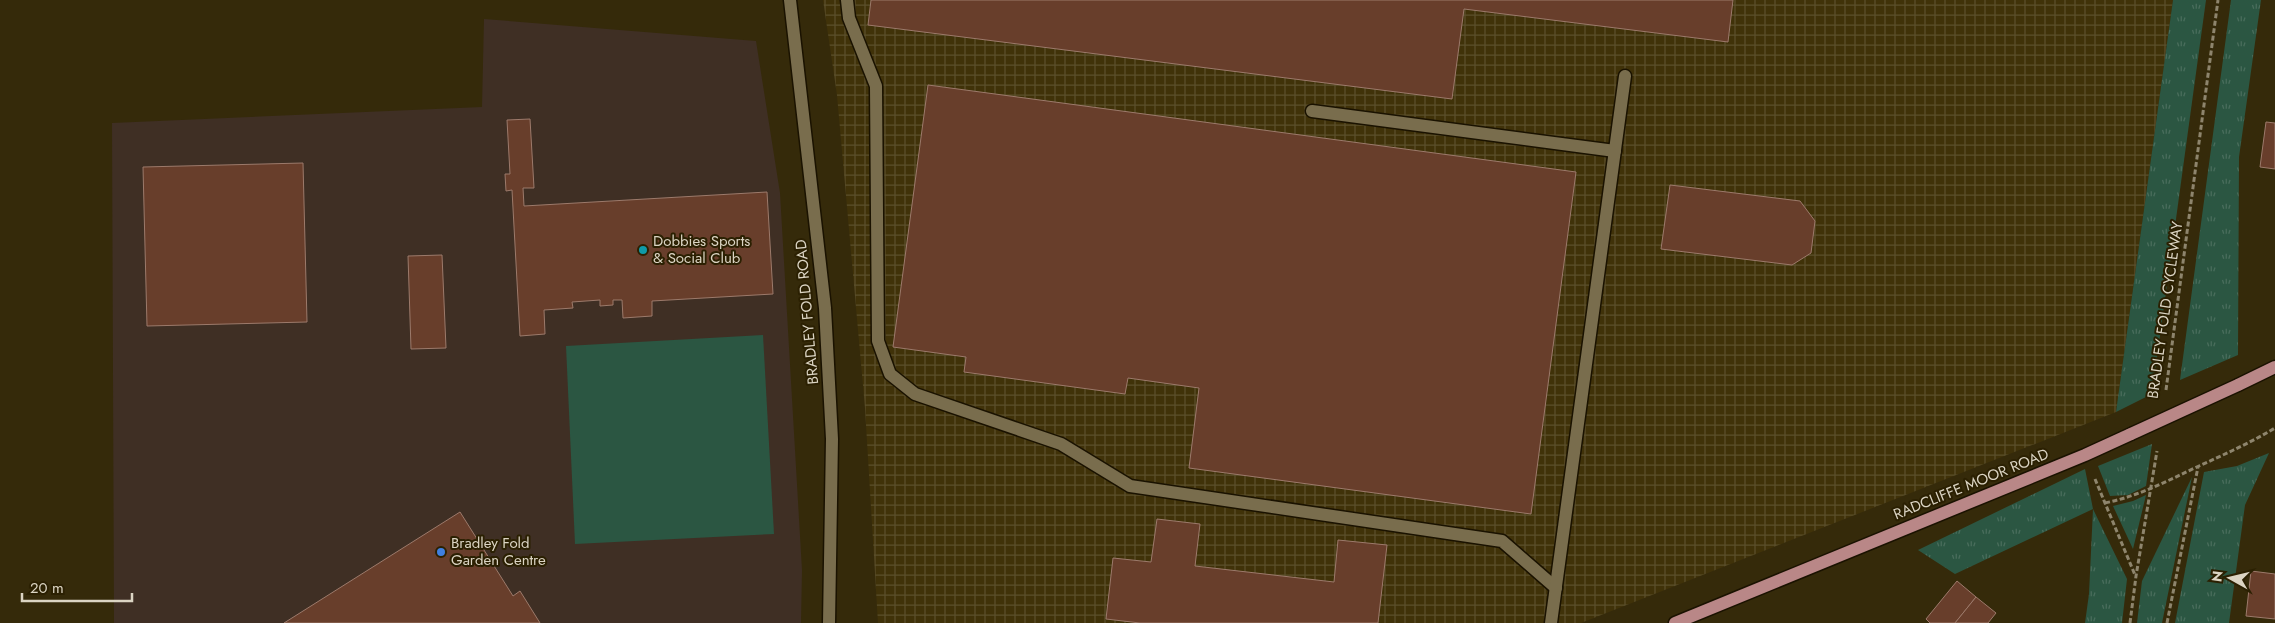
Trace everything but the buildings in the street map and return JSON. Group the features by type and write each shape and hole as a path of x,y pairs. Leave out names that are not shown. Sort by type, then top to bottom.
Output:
{"main road":[{"name":"RADCLIFFE MOOR ROAD","path":"1675,623 2085,455 2275,367"}],"street":[{"name":"BRADLEY FOLD ROAD","path":"790,0 825,308 832,439 829,623"},
{"path":"847,0 849,18 876,86 878,341 890,374 915,394 1061,444 1130,486 1502,541 1556,588"},
{"path":"1551,623 1625,76"},
{"path":"1312,111 1615,151"}],"path":[{"name":"BRADLEY FOLD CYCLEWAY","path":"2165,391 2218,0"},
{"path":"2105,503 2129,498 2152,489 2238,449 2275,428"},
{"path":"2130,623 2157,450"},
{"path":"2085,455 2136,576"},
{"path":"2167,623 2198,467"}],"shaded area":[{"path":"823,0 2173,0 2116,412 1581,623 878,623 865,408 837,95"},
{"path":"484,19 756,41 780,193 802,570 801,623 114,623 112,123 482,107"}],"green space":[{"path":"2173,0 2206,0 2152,394 2116,412"},
{"path":"2231,0 2261,0 2239,157 2238,355 2180,380"},
{"path":"763,335 774,534 575,544 566,346"},
{"path":"2152,444 2146,486 2128,495 2110,496 2098,466"},
{"path":"2269,453 2245,505 2229,623 2175,623 2204,472 2237,466"},
{"path":"2085,469 2093,509 1955,574 1918,550"},
{"path":"2192,477 2162,623 2137,623 2142,581"},
{"path":"2146,495 2133,549 2113,506 2133,501"},
{"path":"2093,509 2127,579 2122,623 2085,623 2089,594"}],"place":[{"name":"Dobbies Sports & Social Club","path":"643,250"},
{"name":"Bradley Fold Garden Centre","path":"441,552"}]}
